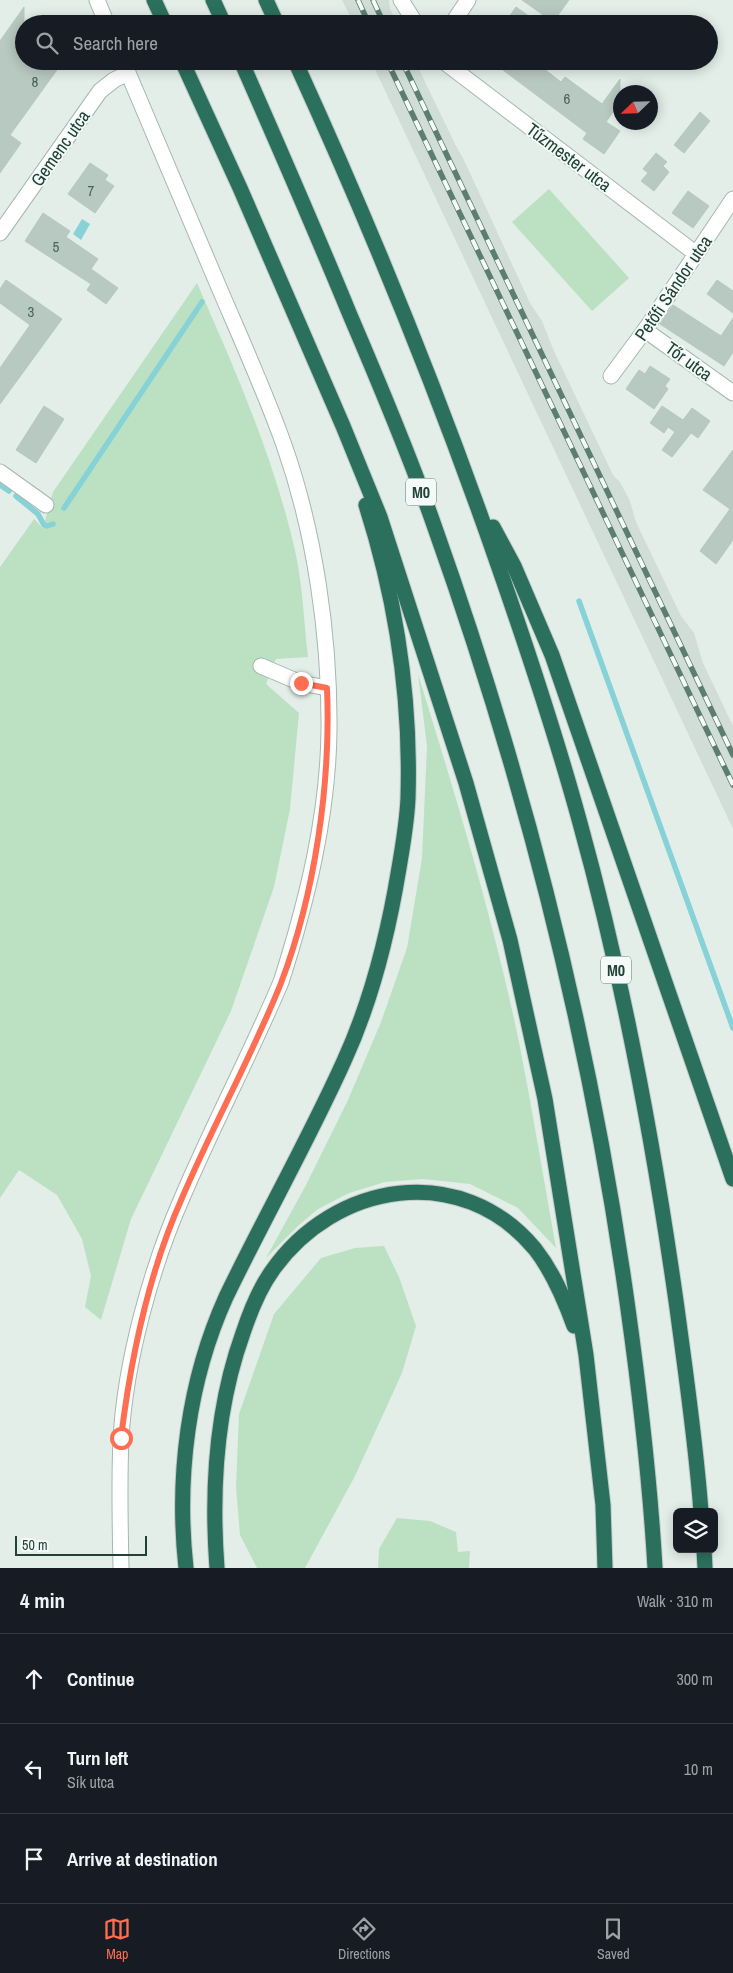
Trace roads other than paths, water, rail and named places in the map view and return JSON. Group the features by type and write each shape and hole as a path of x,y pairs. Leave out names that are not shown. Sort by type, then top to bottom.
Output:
{"highway":[{"path":"154,0 161,15"},
{"path":"213,0 220,15"},
{"path":"266,0 273,15"},
{"path":"186,70 344,426 380,517 466,783 510,940 545,1099 586,1355 603,1505 605,1568"},
{"name":"M0","path":"245,70 378,380 434,526 487,683 540,865 581,1035 616,1219 641,1404 655,1568"},
{"name":"M0","path":"299,70 425,366 471,487 520,627 573,798 629,1025 664,1215 698,1468 701,1508"},
{"path":"186,1568 183,1481 189,1425 204,1354 214,1322 234,1279 290,1172 344,1061 374,980 388,928 403,844 408,800 408,738 401,662 389,588 344,426"},
{"path":"471,487 514,566 552,655 733,1179"},
{"path":"217,1568 214,1507 220,1422 226,1387 242,1334 251,1310 271,1272 293,1244 318,1224 343,1209 372,1198 398,1192 432,1193 468,1201 484,1208 508,1223 534,1248 554,1277 586,1355"},
{"path":"704,1553 705,1568"}],"street":[{"path":"97,0 103,15"},
{"path":"401,0 410,15"},
{"path":"458,15 468,0"},
{"name":"Gemenc utca","path":"0,233 100,91 123,70"},
{"path":"122,1568 119,1515 121,1438 128,1384 140,1321 157,1265 181,1200 281,982 313,866 321,821 329,731 325,647 314,561 286,453 244,347 127,70"},
{"name":"Tűzmester utca","path":"455,70 696,253"},
{"name":"Petőfi Sándor utca","path":"611,376 645,330 733,199"},
{"name":"Tőr utca","path":"645,330 733,393"},
{"path":"0,472 46,505"},
{"path":"261,666 301,683 327,688"}],"water":[{"path":"82,219 90,224 81,240 73,234"}],"waterway":[{"path":"64,508 202,302"},
{"path":"0,485 9,491"},
{"path":"16,496 38,514 44,525 53,524"},
{"path":"579,601 733,1028"}],"railway":[{"path":"358,0 365,15"},
{"path":"373,0 380,15"},
{"path":"391,70 733,785"},
{"path":"406,70 733,755"}]}
